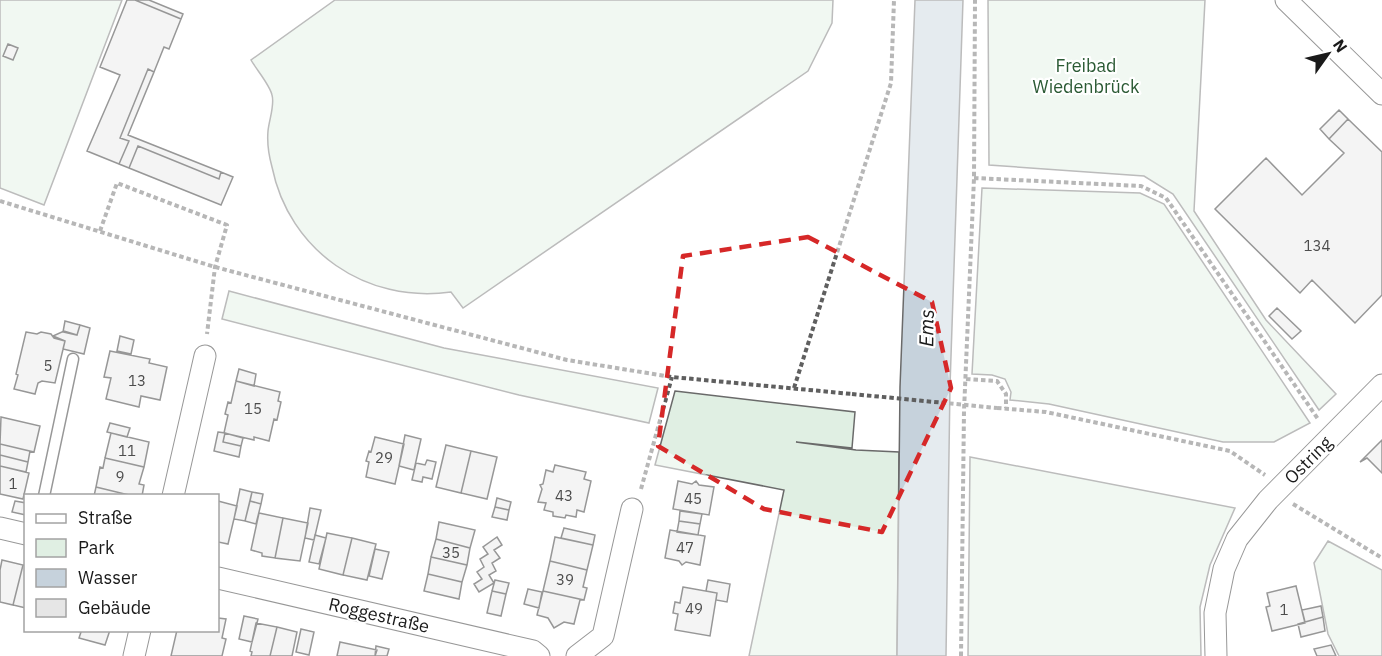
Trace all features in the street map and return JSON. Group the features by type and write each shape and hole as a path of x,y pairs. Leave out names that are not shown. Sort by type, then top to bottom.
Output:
{"street":[{"path":"1286,0 1382,94"},
{"path":"173,494 205,356"},
{"name":"Ostring","path":"1216,656 1215,613 1224,569 1237,539 1278,490 1382,385"},
{"path":"577,656 603,636 632,509"},
{"path":"0,528 24,534"},
{"name":"Roggestraße","path":"219,578 533,651 539,656"},
{"path":"134,656 140,632"}],"lane":[{"path":"44,494 73,359"}],"path":[{"path":"794,388 891,82 894,0"},
{"path":"961,656 966,379 974,178 975,0"},
{"path":"974,178 1140,186 1166,198 1331,437"},
{"path":"100,231 117,183 226,225 215,267 205,356"},
{"path":"0,201 215,267 567,360 672,377 1046,412 1230,451 1267,476 1278,490"},
{"path":"647,464 672,377"},
{"path":"966,379 997,381 1006,394 1006,408"},
{"path":"1296,507 1382,558"}],"highlighted area":[{"path":"808,237 932,302 951,388 882,532 764,509 658,446 683,256"}],"green space":[{"path":"0,0 122,0 44,205 0,188"},
{"path":"335,0 833,0 832,23 808,71 463,308 451,292 420,294 390,289 361,280 336,265 314,247 295,224 281,197 268,144 272,95 251,60"},
{"name":"Freibad Wiedenbrück","path":"988,0 1205,0 1194,211 1266,320 1336,394 1319,410 1173,194 1144,176 989,165"},
{"path":"982,188 1140,193 1164,204 1310,423 1274,442 1223,442 1049,404 1010,400 1011,392 1005,379 992,375 972,374"},
{"path":"229,291 444,348 658,388 649,423 519,395 222,319"},
{"path":"675,391 855,412 852,448 796,442 856,450 899,452 897,656 749,656 784,490 655,465"},
{"path":"970,457 1235,508 1210,565 1200,607 1201,656 968,656"},
{"path":"1328,541 1382,570 1382,656 1339,656 1328,634 1314,563"}],"water":[{"name":"Ems","path":"915,0 963,0 950,386 946,656 897,656 900,387"}],"building":[{"path":"127,0 135,0 181,19 169,49 164,47 154,72 148,69 120,138 129,141 119,164 87,151 120,75 100,67"},
{"path":"135,0 149,0 183,14 181,19"},
{"path":"8,44 18,48 13,60 3,56"},
{"path":"148,69 154,72 128,135 221,172 219,179 138,146 129,168 119,164 129,141 120,138"},
{"path":"148,69 154,72 128,135 221,172 219,179 138,146 129,168 119,164 129,141 120,138"},
{"path":"1339,110 1348,119 1329,139 1320,129"},
{"path":"1348,119 1382,152 1382,295 1355,323 1312,280 1300,293 1215,209 1266,158 1302,195 1344,153 1329,139"},
{"path":"138,146 219,179 221,172 233,177 221,205 129,168"},
{"path":"1277,308 1301,331 1292,339 1269,316"},
{"path":"65,321 80,325 77,335 63,332"},
{"path":"80,325 90,328 84,354 63,349 65,341 53,336 64,331 77,335"},
{"path":"26,332 51,334 54,338 65,341 55,383 42,381 38,383 35,394 14,389"},
{"path":"120,336 134,340 131,354 117,351"},
{"path":"110,351 150,359 149,363 167,367 160,400 141,396 139,407 106,399 111,378 104,377"},
{"path":"239,369 256,374 254,386 236,381"},
{"path":"236,381 280,392 278,401 281,402 277,420 274,419 269,441 224,433 228,415 225,414 228,402 231,403"},
{"path":"1,417 40,426 34,452 0,444"},
{"path":"110,423 130,428 127,437 107,432"},
{"path":"218,432 225,433 223,442 241,446 239,457 214,451"},
{"path":"111,433 149,442 144,467 105,458"},
{"path":"225,433 243,438 241,446 223,442"},
{"path":"405,435 421,439 414,470 399,466"},
{"path":"375,437 404,444 395,484 366,477 369,462 366,461"},
{"path":"1382,440 1382,473 1367,458 1360,462"},
{"path":"0,444 30,451 28,462 0,455"},
{"path":"446,445 471,451 461,493 436,487"},
{"path":"471,451 497,457 487,499 461,493"},
{"path":"0,455 28,462 26,472 0,466"},
{"path":"105,458 144,467 139,484 144,485 142,494 125,494 96,487 100,467 103,468"},
{"path":"427,460 436,462 432,479 423,477 422,482 412,480 416,463 425,465"},
{"path":"555,465 586,472 584,479 591,481 584,512 577,510 576,517 553,516 553,512 544,510 546,503 538,502 542,489 540,485 543,484 546,470 553,472"},
{"path":"0,466 29,473 23,499 0,494"},
{"path":"678,481 692,484 696,481 699,485 714,487 709,515 673,509"},
{"path":"96,487 125,494 94,494"},
{"path":"240,489 252,492 245,521 234,519"},
{"path":"252,492 263,494 261,504 250,501"},
{"path":"497,498 511,502 509,510 495,507"},
{"path":"15,501 24,503 24,515 12,512"},
{"path":"219,501 237,506 228,544 219,542"},
{"path":"250,501 261,504 256,524 245,521"},
{"path":"495,507 509,510 507,520 492,517"},
{"path":"310,508 321,510 314,540 305,538"},
{"path":"680,511 702,514 700,524 679,521"},
{"path":"259,513 283,518 275,558 262,556 262,553 251,550"},
{"path":"283,518 308,523 300,561 275,558"},
{"path":"679,521 700,524 698,535 677,532"},
{"path":"439,522 475,530 470,548 436,539"},
{"path":"564,528 595,535 593,545 561,538"},
{"path":"670,530 705,536 700,565 686,562 682,565 679,561 665,558"},
{"path":"327,533 352,538 343,575 319,569"},
{"path":"315,535 326,538 319,564 309,562"},
{"path":"497,537 502,545 494,550 500,558 492,563 496,571 489,575 494,583 479,592 474,584 482,579 477,572 484,567 480,559 488,554 483,547"},
{"path":"555,537 593,545 587,570 550,561"},
{"path":"352,538 376,544 367,580 343,575"},
{"path":"436,539 470,548 467,565 431,557"},
{"path":"375,549 389,552 382,579 369,576"},
{"path":"431,557 467,565 462,582 428,574"},
{"path":"2,560 23,565 13,605 0,602"},
{"path":"550,561 587,570 583,587 587,588 584,600 543,591"},
{"path":"23,565 24,565 24,608 13,605"},
{"path":"428,574 462,582 459,599 424,591"},
{"path":"495,580 509,583 506,594 492,591"},
{"path":"708,580 730,584 727,602 716,600 717,593 706,591"},
{"path":"1296,586 1305,623 1272,631 1266,607 1270,606 1267,593"},
{"path":"683,587 717,593 710,636 675,630 678,614 673,613 675,602 680,603"},
{"path":"528,589 542,592 539,608 524,604"},
{"path":"492,591 506,594 501,616 487,613"},
{"path":"543,591 584,600 580,600 574,624 564,622 554,628 548,618 537,615"},
{"path":"1321,606 1323,617 1305,622 1302,610"},
{"path":"244,616 258,619 252,642 239,639"},
{"path":"1323,617 1325,631 1301,637 1298,624"},
{"path":"219,618 226,619 222,638 226,639 222,656 171,656 177,632 219,632"},
{"path":"256,623 277,627 270,656 251,656"},
{"path":"277,627 297,632 292,656 270,656"},
{"path":"301,629 314,632 309,655 296,652"},
{"path":"81,632 109,632 105,645 79,638"},
{"path":"340,642 377,650 375,656 337,656"},
{"path":"1331,645 1336,656 1317,656 1314,649"},
{"path":"376,646 389,649 387,656 375,656"}]}
